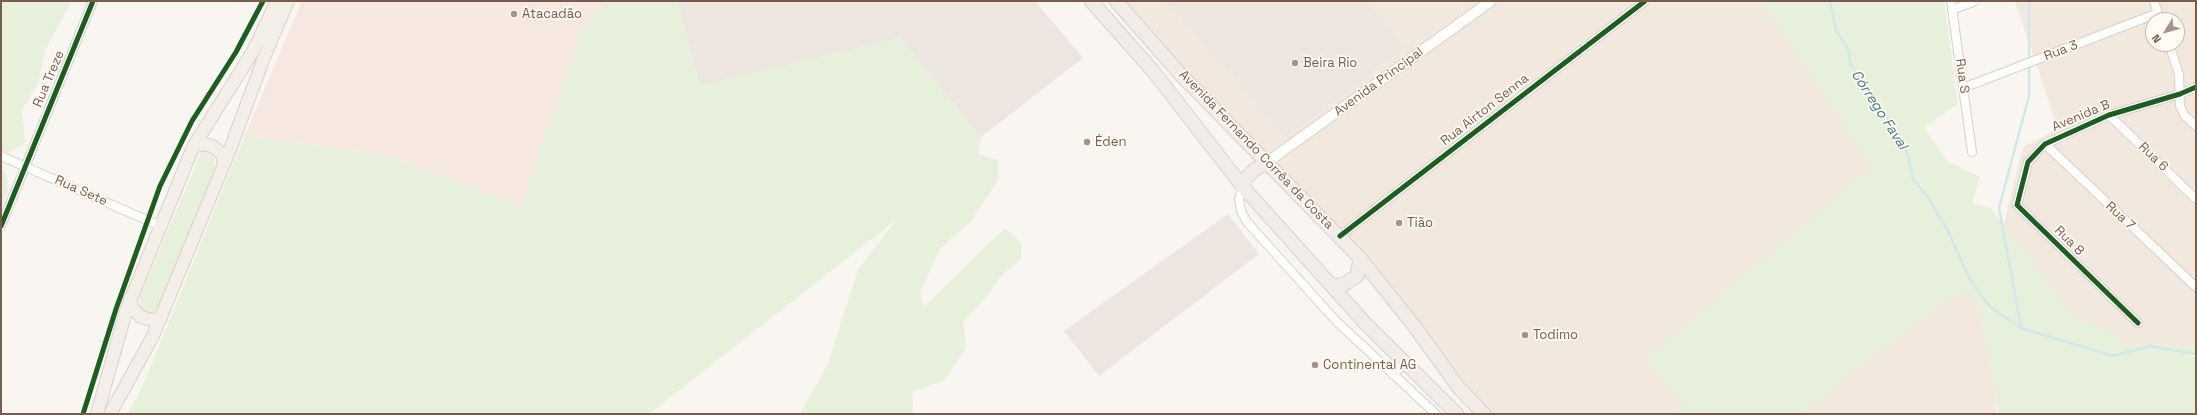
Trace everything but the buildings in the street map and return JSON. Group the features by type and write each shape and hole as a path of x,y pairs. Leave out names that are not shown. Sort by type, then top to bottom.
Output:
{"highway":[{"name":"Avenida Fernando Corrêa da Costa","path":"1091,1 1153,71 1204,140 1243,187 1365,323 1457,414"},
{"name":"Avenida Fernando Corrêa da Costa","path":"1116,1 1181,75 1360,258 1415,327 1459,388 1484,414"},
{"path":"1243,187 1248,177 1254,170 1266,163"},
{"path":"1331,285 1343,285 1357,276 1360,258"}],"main road":[{"path":"97,414 130,298 192,147 252,54 278,1"},
{"path":"110,414 153,336 161,318 224,165 265,55 288,1"},
{"path":"192,147 205,144 214,147 222,154 224,165"},
{"path":"130,298 133,309 141,317 152,320 161,318"}],"street":[{"name":"Rua Treze","path":"1,226 24,166 93,1"},
{"name":"Avenida Principal","path":"1266,163 1491,1"},
{"name":"Rua Airton Senna","path":"1340,236 1644,1"},
{"name":"Rua S","path":"1951,1 1972,152"},
{"path":"1952,10 1975,1"},
{"path":"2154,1 2157,12"},
{"name":"Rua 3","path":"1963,88 2035,60 2145,22"},
{"path":"2171,52 2179,74 2180,106 2184,115 2196,126"},
{"name":"Avenida B","path":"2028,162 2045,144 2109,115 2180,94 2196,87"},
{"name":"Rua 6","path":"2109,115 2196,198"},
{"name":"Rua 7","path":"2045,144 2196,287"},
{"name":"Rua Sete","path":"1,156 160,226"},
{"name":"Rua 8","path":"2028,162 2017,205 2138,323"},
{"path":"1243,187 1239,199 1241,211 1247,222 1336,321 1436,414"},
{"path":"1393,375 1405,363"}],"shaded area":[{"path":"302,1 606,1 606,3 583,26 521,206 390,156 245,135"},
{"path":"677,1 1035,1 1083,58 981,137 900,38 700,86"},
{"path":"1120,1 1784,1 1988,288 2023,147 2058,129 2015,1 2196,1 2196,414 1988,289 1997,414 1490,414 1363,257 1181,72"},
{"path":"1166,1 1365,1 1405,47 1286,137"},
{"path":"1228,214 1259,254 1099,376 1064,331"}],"green space":[{"path":"1,1 72,1 45,50 38,84 22,110 25,143 8,153 1,150"},
{"path":"614,1 677,1 700,86 900,38 981,137 978,154 998,160 998,180 971,221 940,249 920,293 924,307 1005,228 1021,243 1021,259 998,279 991,292 963,322 966,348 944,380 912,392 913,414 800,414 827,366 859,268 897,219 649,414 127,414 141,390 245,135 390,156 521,206 583,26 606,3"},
{"path":"1762,1 1944,1 1958,104 1924,127 1948,162 1980,177 1972,203 1991,208 2070,311 2112,332 2129,346 2196,346 2196,414 1999,414 1978,308 1965,291 1936,309 1800,414 1673,414 1684,403 1645,360 1871,167"},
{"path":"202,150 214,156 215,169 158,307 154,312 146,312 140,307 140,297"},
{"path":"1,169 6,173 8,192 1,208"}],"waterway":[{"name":"Córrego Faval","path":"1830,1 1836,31 1847,47 1851,65 1891,123 1908,155 1913,179 1928,197 1948,231 1970,280 1990,307 2021,328 2113,356 2150,346 2196,354"},
{"path":"2021,327 1999,208 2029,96 2029,1"}],"cycle path":[{"path":"1,226 93,1"},
{"path":"83,414 116,309 160,186 192,121 236,52 263,1"},
{"path":"1340,236 1645,1"},
{"path":"2138,323 2017,205 2028,162 2045,144 2109,115 2180,94 2196,87"}],"place":[{"name":"Atacadão","path":"514,14"},
{"name":"Beira Rio","path":"1295,63"},
{"name":"Éden","path":"1087,142"},
{"name":"Tião","path":"1399,223"},
{"name":"Todimo","path":"1525,335"},
{"name":"Continental AG","path":"1315,365"}]}
